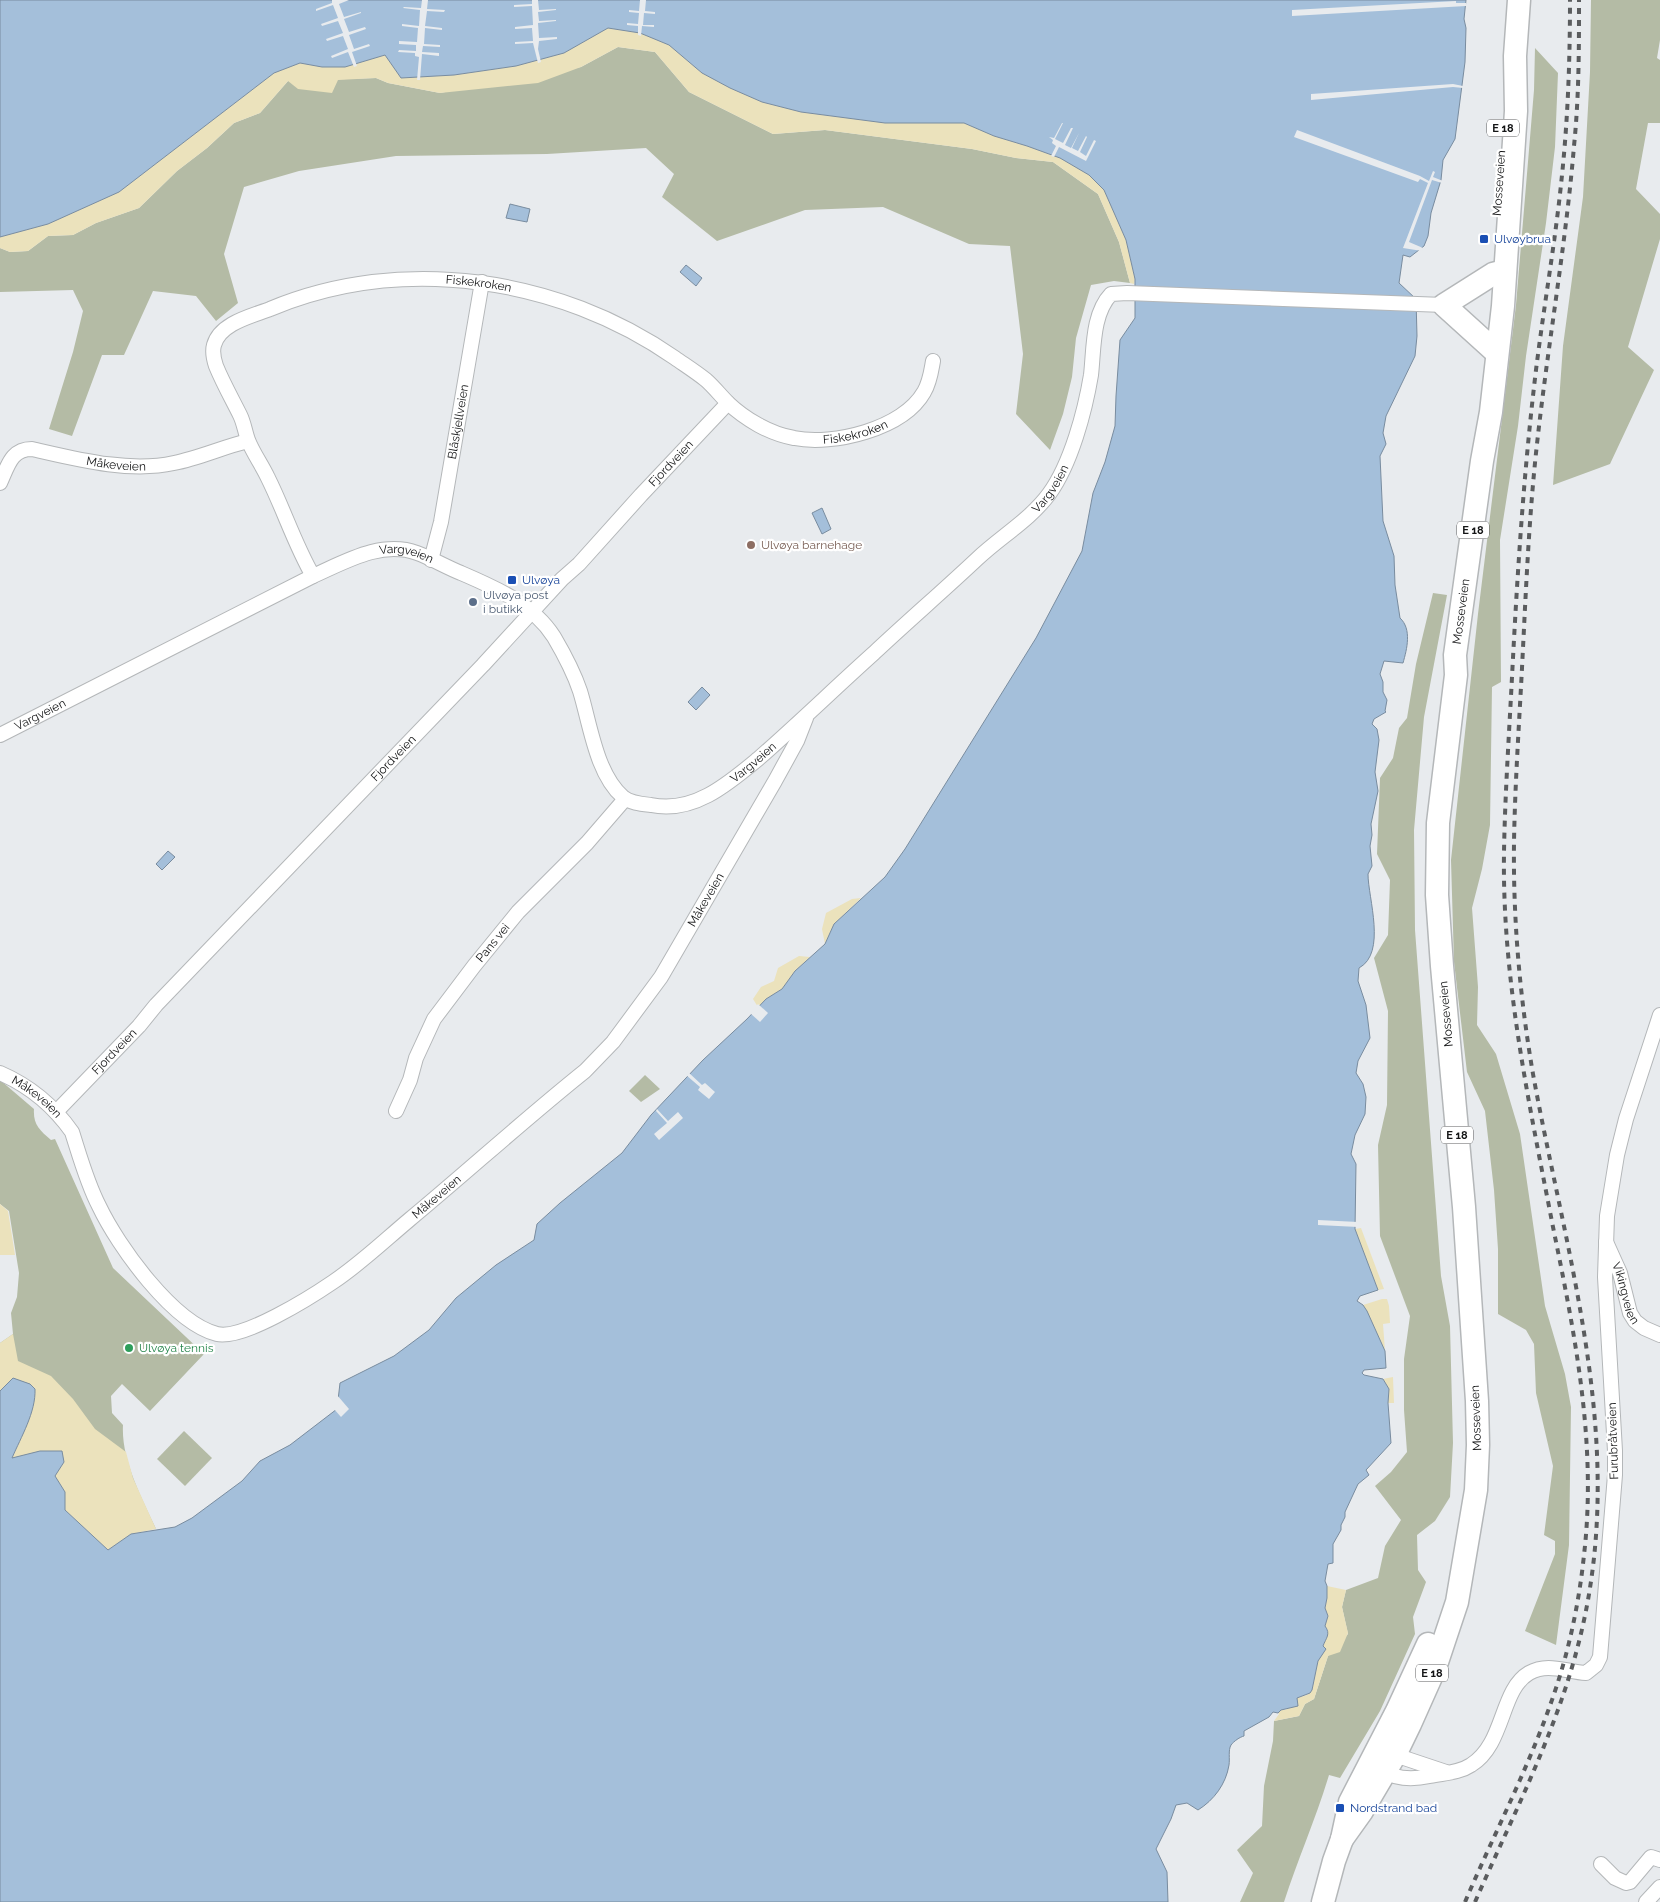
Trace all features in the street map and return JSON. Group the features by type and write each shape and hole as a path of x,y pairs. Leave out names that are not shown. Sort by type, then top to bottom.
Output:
{"highway":[{"name":"Mosseveien","path":"1323,1902 1342,1839 1362,1811 1384,1761 1408,1689 1436,1626 1446,1598 1462,1568 1470,1533 1476,1490 1477,1401 1464,1207 1439,935 1437,860 1442,779 1456,675 1455,655 1482,461 1478,410 1492,348 1516,111 1519,0"},
{"path":"1492,348 1437,305 1499,273"}],"street":[{"name":"Fiskekroken","path":"313,576 301,556 268,476 248,441 242,419 216,366 213,352 214,344 223,330 237,322 286,302 352,284 405,279 449,279 508,286 564,302 616,324 658,346 704,378 728,403 742,414 772,432 790,438 806,440 825,440 848,436 877,428 896,419 912,407 923,395 929,382 933,361"},
{"name":"Blåskjellveien","path":"431,560 441,522 482,282"},
{"name":"Vargveien","path":"0,735 313,576 365,553 398,549 417,553 485,583 510,596 532,611 552,634 568,663 579,688 602,764 614,787 625,799 659,807 675,808 705,797 735,778 806,717 1050,494 1064,467 1076,436 1090,377 1099,315 1102,304 1111,294 1126,293 1437,305"},
{"name":"Fjordveien","path":"56,1112 532,611 579,564 728,403"},
{"name":"Måkeveien","path":"0,483 16,453 25,449 83,461 159,466 198,457 221,448 248,441"},
{"name":"Måkeveien","path":"0,1073 36,1093 56,1112 72,1132 99,1207 128,1255 155,1287 194,1324 218,1334 228,1334 267,1320 305,1299 342,1275 585,1071 614,1042 661,977 775,781 797,741 806,717"},
{"name":"Pans vei","path":"396,1111 410,1080 416,1058 434,1019 518,912 587,843 625,799"},
{"name":"Furubråtveien","path":"1384,1761 1396,1777 1405,1778 1420,1778 1452,1772 1470,1766 1485,1754 1498,1729 1512,1693 1519,1682 1529,1673 1548,1667 1586,1673 1596,1665 1600,1657 1616,1451 1607,1321 1606,1216 1617,1155 1636,1084 1659,1025"},
{"name":"Vikingveien","path":"1605,1239 1620,1273 1630,1313 1635,1321 1644,1328 1660,1335"},
{"path":"1384,1761 1446,1772"},
{"path":"1601,1864 1615,1878 1626,1883 1630,1882 1651,1857 1660,1860"},
{"path":"1646,1902 1660,1887"}],"green space":[{"path":"1591,0 1660,0 1660,40 1657,58 1660,60 1660,123 1648,123 1636,189 1660,214 1660,239 1628,347 1654,370 1610,464 1553,485 1563,346 1583,197 1590,72"},
{"path":"618,47 655,52 689,92 773,134 825,130 972,149 1016,158 1053,162 1098,194 1119,242 1130,283 1114,281 1091,285 1076,338 1072,377 1063,414 1050,450 1016,414 1023,354 1010,246 969,244 883,207 805,210 717,241 662,197 674,174 646,148 547,154 396,156 299,171 244,187 224,254 238,303 216,321 196,296 153,291 124,355 102,355 72,436 49,429 73,352 83,311 73,290 0,292 0,248 10,252 28,251 48,236 73,235 96,223 139,208 177,171 207,148 234,123 260,113 288,81 376,78 388,83 440,93 581,67"},
{"path":"1535,48 1558,73 1555,147 1518,426 1500,540 1501,682 1492,687 1490,825 1482,869 1472,908 1478,987 1477,1025 1496,1054 1520,1134 1545,1306 1565,1374 1571,1407 1569,1545 1556,1645 1525,1631 1555,1554 1555,1541 1544,1535 1553,1466 1536,1393 1534,1344 1526,1330 1498,1314 1498,1249 1494,1190 1485,1111 1467,1072 1454,962 1451,860 1478,614 1516,305 1534,90"},
{"path":"1433,593 1447,595 1424,717 1414,830 1415,930 1441,1276 1450,1326 1453,1443 1450,1497 1435,1521 1417,1535 1418,1570 1426,1582 1413,1617 1415,1634 1380,1711 1340,1778 1329,1775 1284,1902 1240,1902 1253,1873 1237,1850 1262,1826 1264,1786 1273,1741 1274,1721 1299,1716 1305,1704 1314,1699 1328,1656 1348,1634 1342,1607 1346,1590 1378,1578 1385,1546 1401,1520 1375,1486 1391,1472 1407,1452 1404,1410 1404,1359 1410,1316 1380,1236 1378,1145 1387,1105 1388,1011 1374,958 1388,935 1390,880 1377,854 1380,778 1393,758 1399,728 1407,718 1416,664"},
{"path":"645,1075 660,1089 641,1102 629,1091"},
{"path":"0,1080 34,1109 38,1126 51,1140 55,1139 113,1268 204,1354 150,1411 122,1384 111,1396 112,1413 123,1425 125,1452 133,1479 156,1529 13,1378 0,1391 0,1343 13,1334 11,1313 17,1297 19,1273 9,1211 0,1204"},
{"path":"184,1431 212,1458 185,1486 157,1459"}],"sand":[{"path":"607,28 640,33 669,45 702,73 762,102 801,112 885,123 964,123 994,136 1060,158 1089,175 1104,190 1126,240 1135,279 1134,284 1130,283 1119,242 1098,194 1053,162 1016,158 972,149 825,130 773,134 689,92 655,52 618,47 581,67 538,83 440,93 388,83 376,78 338,80 332,93 298,89 288,81 260,113 234,123 207,148 177,171 139,208 96,223 73,235 48,236 28,251 10,252 0,248 0,237 48,224 119,192 274,73 300,63 322,67 345,67 385,55 401,78 454,75 516,66 564,53"},
{"path":"861,898 834,924 825,944 822,929 826,913 852,899"},
{"path":"799,956 810,957 795,971 782,989 766,999 758,1007 753,999 761,987 774,981 778,968"},
{"path":"0,1204 8,1211 15,1255 0,1255"},
{"path":"1361,1228 1384,1289 1378,1290 1355,1229"},
{"path":"1387,1299 1390,1323 1383,1324 1385,1351 1363,1305"},
{"path":"13,1334 18,1361 51,1376 73,1399 95,1429 126,1452 133,1478 156,1529 131,1534 108,1550 65,1510 65,1492 55,1476 64,1462 40,1451 12,1459 30,1416 35,1389 30,1384 13,1378 0,1391 0,1343"},
{"path":"1393,1377 1394,1403 1388,1403 1389,1389 1383,1379"},
{"path":"1327,1586 1346,1590 1342,1607 1348,1633 1340,1652 1328,1656 1314,1699 1305,1704 1299,1716 1274,1721 1281,1710 1293,1705 1297,1698 1307,1695 1313,1686 1318,1661 1326,1648 1323,1647 1328,1630 1325,1626 1328,1616 1325,1608"}],"water":[{"path":"0,0 1466,0 1464,19 1466,28 1465,62 1455,139 1443,160 1441,180 1424,246 1410,257 1403,255 1399,283 1416,299 1417,336 1415,356 1386,416 1383,433 1386,444 1380,456 1383,521 1394,556 1395,585 1400,618 1406,628 1407,639 1403,663 1384,661 1380,674 1383,682 1383,692 1387,700 1386,712 1374,719 1372,724 1377,729 1379,740 1375,772 1378,791 1371,824 1370,846 1372,866 1368,874 1374,938 1372,950 1367,961 1359,968 1358,981 1366,1005 1370,1038 1358,1061 1356,1073 1363,1084 1366,1097 1365,1114 1355,1135 1351,1154 1356,1164 1355,1229 1378,1290 1360,1296 1357,1301 1367,1311 1385,1351 1386,1368 1364,1370 1362,1373 1383,1379 1389,1389 1388,1403 1391,1443 1366,1470 1369,1475 1358,1484 1345,1512 1341,1530 1333,1544 1333,1563 1328,1564 1325,1581 1327,1598 1325,1608 1328,1616 1325,1626 1328,1634 1323,1646 1326,1649 1318,1661 1312,1690 1310,1693 1297,1698 1298,1706 1281,1710 1278,1713 1273,1712 1269,1717 1244,1731 1244,1736 1237,1739 1231,1745 1229,1765 1222,1785 1204,1806 1198,1810 1187,1803 1176,1805 1156,1849 1167,1872 1168,1902 0,1902 0,1391 13,1378 30,1384 35,1389 31,1415 12,1458 40,1451 62,1451 64,1462 55,1476 65,1492 65,1510 108,1550 131,1534 175,1527 192,1518 242,1481 260,1461 290,1445 337,1409 340,1383 394,1356 429,1330 456,1298 496,1265 534,1240 537,1224 622,1153 651,1115 703,1060 766,999 782,989 795,971 825,944 834,924 885,877 905,849 1036,638 1082,551 1093,493 1105,462 1115,426 1120,340 1135,318 1135,279 1126,240 1104,190 1089,175 1060,158 994,136 964,123 885,123 801,112 762,102 702,73 669,45 640,33 608,28 564,53 516,66 454,75 401,78 385,55 345,67 322,67 300,63 274,73 119,192 48,224 0,237"},
{"path":"510,204 530,209 527,222 506,218"},
{"path":"686,265 702,278 696,286 680,272"},
{"path":"822,508 831,529 822,534 812,513"},
{"path":"702,687 710,695 696,710 688,702"},
{"path":"168,851 175,857 162,870 156,864"}],"pier":[{"path":"332,0 349,0 339,4 344,17 361,12 344,19 349,32 365,27 366,29 349,35 354,49 369,44 370,46 352,52 357,66 354,67 348,52 332,58 331,56 348,49 343,36 327,41 326,39 343,33 338,21 322,26 321,24 338,18 333,5 316,11 316,9 332,3"},
{"path":"422,0 428,0 427,9 445,10 444,12 427,11 425,26 442,28 442,30 425,28 424,44 440,45 440,47 423,46 422,52 439,53 439,56 422,54 420,80 417,80 419,57 415,56 415,53 398,52 399,50 416,51 416,45 399,44 399,41 417,42 418,28 402,26 402,24 419,26 420,10 403,8 421,8"},
{"path":"532,0 538,0 539,10 556,9 538,12 539,21 556,20 538,23 539,38 557,37 557,39 539,41 538,49 541,62 538,63 533,43 515,44 515,42 533,41 532,28 515,29 515,27 533,25 532,6 514,7 514,5 532,4"},
{"path":"640,0 646,0 645,11 655,12 655,14 644,13 643,25 654,25 654,27 642,26 641,36 638,35 638,26 627,25 627,23 638,24 639,13 629,12 629,10 639,11"},
{"path":"1456,1 1456,3 1466,3 1466,6 1292,16 1292,10"},
{"path":"1453,84 1463,86 1463,88 1453,87 1311,100 1311,94"},
{"path":"1062,123 1055,139 1063,143 1071,128 1073,128 1065,145 1071,148 1079,133 1072,148 1078,151 1086,136 1080,152 1086,156 1094,140 1096,141 1086,161 1059,147 1054,157 1051,156 1056,146 1049,137 1054,138"},
{"path":"1297,130 1429,181 1433,171 1435,172 1433,177 1443,181 1442,183 1432,180 1409,242 1423,248 1422,251 1403,248 1428,183 1420,179 1418,182 1294,137"},
{"path":"758,1004 768,1013 760,1022 750,1013"},
{"path":"688,1072 702,1085 705,1083 715,1092 709,1099 698,1090 700,1087 686,1075"},
{"path":"657,1109 668,1121 678,1112 683,1118 659,1140 654,1134 667,1123 656,1111"},
{"path":"1318,1220 1358,1222 1358,1227 1318,1225"},
{"path":"337,1395 349,1409 341,1417 334,1409"}],"railway":[{"path":"1465,1902 1533,1749 1559,1680 1573,1627 1584,1555 1587,1513 1588,1472 1582,1390 1569,1308 1526,1087 1512,994 1507,947 1504,852 1518,568 1530,423 1564,153 1570,44 1570,0"},
{"path":"1475,1902 1546,1742 1574,1661 1592,1574 1597,1511 1597,1448 1591,1385 1571,1260 1528,1045 1518,959 1514,872 1516,777 1530,522 1538,435 1567,218 1576,128 1579,0"}],"place":[{"name":"Ulvøybrua","path":"1484,239"},
{"name":"Ulvøya barnehage","path":"751,545"},
{"name":"Ulvøya","path":"512,580"},
{"name":"Ulvøya post i butikk","path":"473,602"},
{"name":"Ulvøya tennis","path":"129,1348"},
{"name":"Nordstrand bad","path":"1340,1808"}]}
